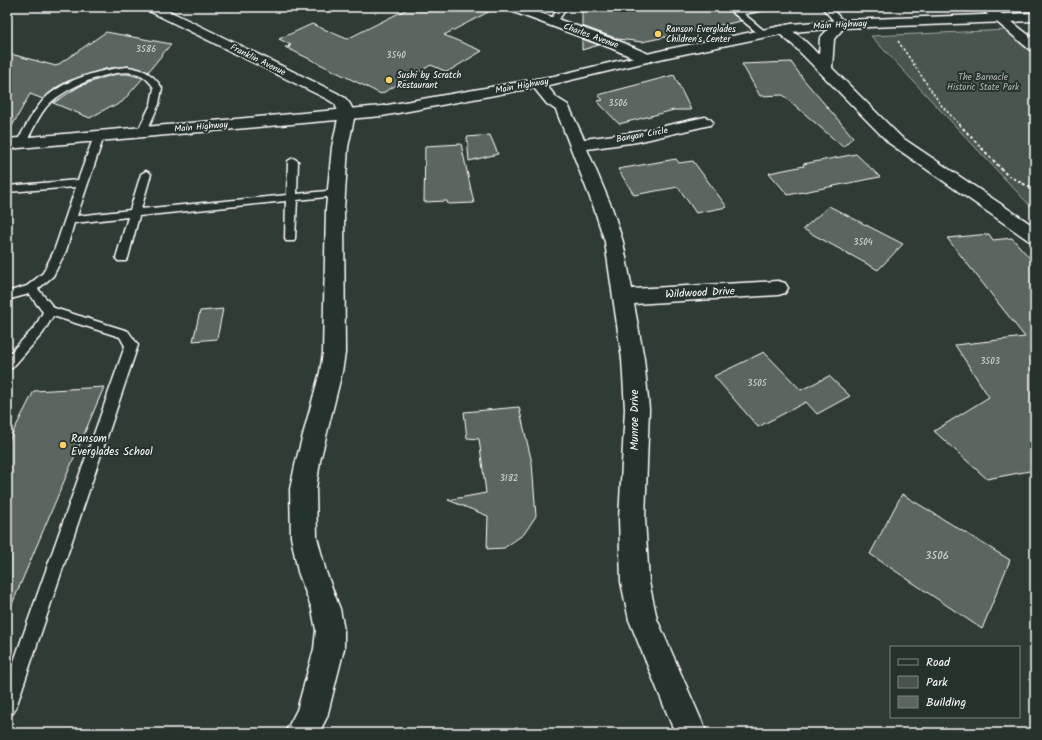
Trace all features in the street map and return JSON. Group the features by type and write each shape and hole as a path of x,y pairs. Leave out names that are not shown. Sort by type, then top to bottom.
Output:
{"street":[{"name":"Franklin Avenue","path":"151,7 332,96 340,101 345,107 346,120"},
{"name":"Charles Avenue","path":"512,7 620,46 646,58"},
{"path":"985,7 1035,47"},
{"name":"Main Highway","path":"14,144 99,136 346,120 382,111 554,80 646,58 781,30 841,24 1035,17"},
{"path":"825,69 827,38 841,24"},
{"path":"781,30 798,42 895,140 1035,236"},
{"name":"Munroe Drive","path":"554,80 566,99 563,108"},
{"name":"Munroe Drive","path":"537,83 552,101 563,108 610,228 614,242 633,359 637,409 632,519 635,582 643,620 691,733"},
{"path":"301,733 311,717 329,649 330,630 327,616 312,572 304,537 303,489 308,461 331,372 334,353 336,193 340,147 346,120"},
{"name":"Banyan Circle","path":"578,145 636,137 705,122"},
{"name":"Wildwood Drive","path":"622,297 778,288"}],"lane":[{"path":"553,22 563,7"},
{"path":"730,7 762,33"},
{"path":"737,13 769,7"},
{"path":"826,7 841,24"},
{"path":"14,144 47,102 58,93 85,79 106,72 127,70 138,71 152,78 158,88 155,104 142,133"},
{"path":"7,296 31,289 47,276 60,251 69,220 99,136"},
{"path":"290,238 293,161"},
{"path":"122,258 146,174"},
{"path":"7,189 82,183"},
{"path":"69,220 336,193"},
{"path":"7,707 132,345 124,334 50,312 31,289"},
{"path":"7,364 39,330 50,312"}],"path":[{"path":"898,40 941,105 1006,175 1035,190"}],"green space":[{"name":"The Barnacle Historic State Park","path":"1008,30 1035,52 1035,211 871,36"}],"building":[{"path":"411,7 498,7 444,35 482,51 447,72 431,65 381,94 285,47 290,47 288,46 291,45 279,39 312,24 347,39"},
{"path":"582,7 725,7 741,21 642,42 618,39 582,26"},
{"path":"106,32 171,44 148,72 128,66 105,69 68,81 57,87 43,99 30,94 7,135 7,53 56,66"},
{"path":"582,39 599,45 582,50"},
{"path":"791,62 804,80 853,137 843,147 783,95 760,96 742,64"},
{"path":"117,74 128,74 143,78 122,102 113,107 111,106 90,118 53,103 80,86"},
{"path":"674,75 691,110 674,110 619,124 597,101 603,100 598,95"},
{"path":"490,135 498,154 469,161 467,137"},
{"path":"461,144 474,203 448,204 447,201 424,202 425,146"},
{"path":"856,154 880,177 788,195 769,173 804,166 803,164"},
{"path":"676,159 679,163 693,161 727,207 696,213 678,187 634,195 618,169"},
{"path":"829,206 903,244 878,270 803,229"},
{"path":"989,234 993,240 1012,238 1035,264 1035,470 987,479 934,431 989,397 955,345 1025,337 947,238"},
{"path":"223,309 217,339 193,341 200,311"},
{"path":"764,352 801,390 829,376 850,396 817,414 806,402 758,427 714,376"},
{"path":"104,387 7,616 7,444 34,391"},
{"path":"519,407 532,463 536,516 524,534 504,548 487,549 488,516 448,500 486,493 479,439 467,438 464,412"},
{"path":"902,494 1010,560 982,629 870,554"}],"place":[{"name":"Ranson Everglades Children's Center","path":"658,34"},
{"name":"Sushi by Scratch Restaurant","path":"389,80"},
{"name":"Ransom Everglades School","path":"63,445"}]}
